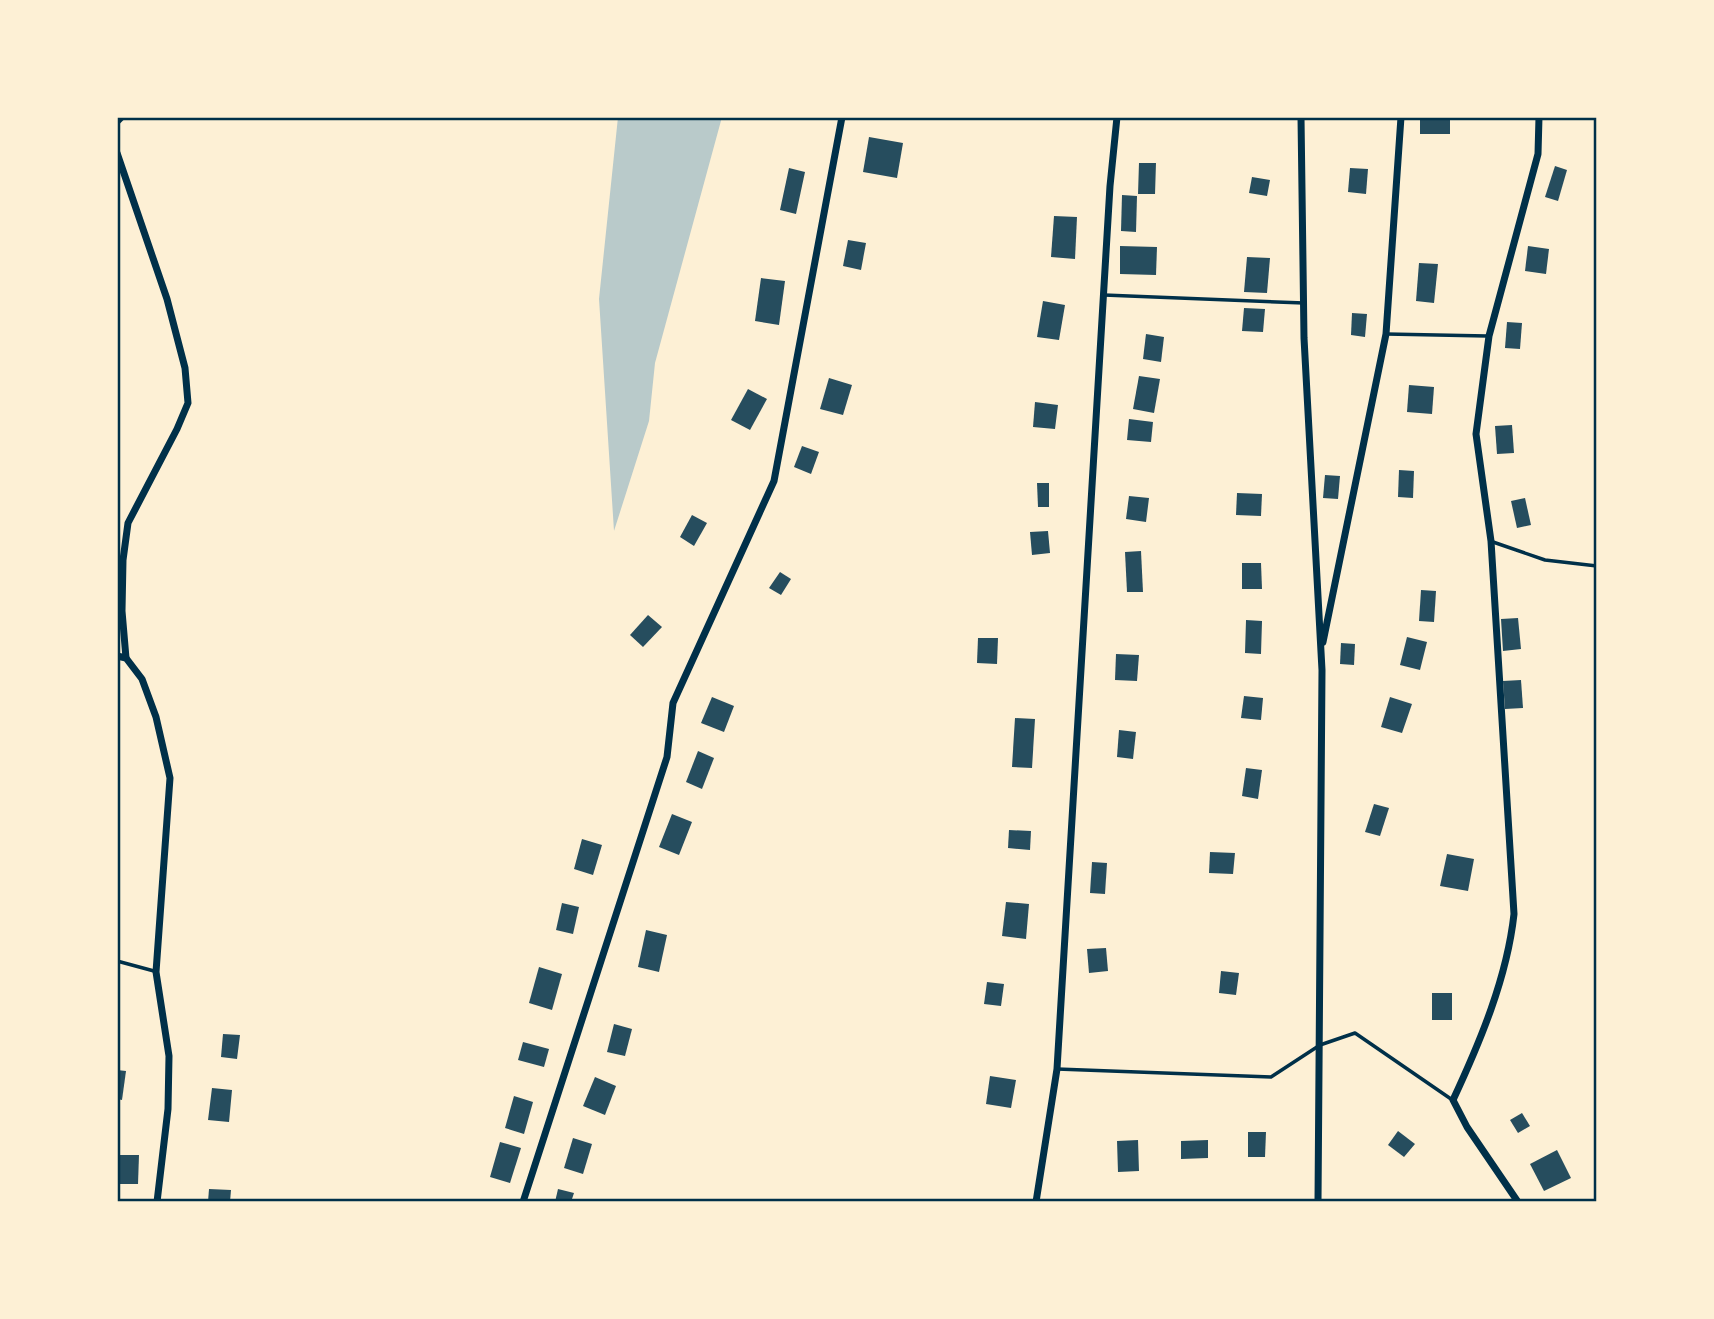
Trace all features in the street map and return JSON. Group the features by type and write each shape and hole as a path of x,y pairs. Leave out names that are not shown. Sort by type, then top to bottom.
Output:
{"street":[{"path":"523,1202 667,757 673,703 774,481 842,117"},
{"path":"1036,1202 1057,1069 1117,117"},
{"path":"1301,117 1304,303 1321,652 1318,1202"},
{"path":"1321,652 1386,334 1401,117"},
{"path":"1518,1202 1467,1127 1453,1100 1474,1054 1511,947 1514,914 1491,541 1476,434 1489,336 1538,154 1539,117"},
{"path":"117,153 167,299 185,368 188,403 128,523 123,559 122,611 126,658 142,679 156,717 170,778 156,972 169,1056 168,1109 158,1202"},
{"path":"117,656 126,658"}],"lane":[{"path":"117,124 124,117"},
{"path":"1104,295 1304,303"},
{"path":"1386,334 1489,336"},
{"path":"1491,541 1545,560 1597,566"},
{"path":"117,961 156,972"},
{"path":"1057,1069 1272,1077 1320,1045 1355,1033 1453,1100"}],"shaded area":[{"path":"618,117 722,117 655,363 649,421 614,531 599,299"}],"building":[{"path":"1420,117 1450,117 1450,134 1420,134"},
{"path":"869,137 903,143 897,178 863,172"},
{"path":"1139,163 1156,163 1155,194 1138,194"},
{"path":"1555,166 1567,170 1558,201 1545,197"},
{"path":"789,168 805,172 796,214 780,210"},
{"path":"1350,168 1368,169 1366,194 1348,192"},
{"path":"1252,177 1270,180 1267,196 1249,193"},
{"path":"1122,195 1137,196 1136,232 1121,231"},
{"path":"1054,216 1077,217 1075,259 1051,257"},
{"path":"848,240 866,243 861,270 843,266"},
{"path":"1120,246 1157,247 1156,275 1120,274"},
{"path":"1528,246 1549,249 1546,274 1525,271"},
{"path":"1247,257 1270,258 1267,293 1244,292"},
{"path":"1419,263 1438,264 1434,303 1416,301"},
{"path":"761,278 785,281 779,325 755,321"},
{"path":"1043,301 1065,305 1059,340 1037,337"},
{"path":"1244,308 1265,309 1263,332 1242,331"},
{"path":"1352,313 1367,314 1365,337 1351,335"},
{"path":"1507,322 1522,323 1520,349 1505,348"},
{"path":"1146,334 1164,337 1161,362 1143,359"},
{"path":"1139,376 1160,379 1154,413 1133,409"},
{"path":"829,378 852,385 843,415 820,409"},
{"path":"1409,385 1434,387 1432,414 1407,412"},
{"path":"748,389 767,399 750,430 731,420"},
{"path":"1035,402 1058,405 1055,429 1033,427"},
{"path":"1129,419 1153,422 1151,442 1127,440"},
{"path":"1512,425 1514,453 1497,454 1495,426"},
{"path":"802,446 819,452 811,474 794,467"},
{"path":"1399,470 1414,471 1413,498 1398,497"},
{"path":"1325,475 1340,476 1338,499 1323,498"},
{"path":"1037,483 1049,483 1049,507 1038,507"},
{"path":"1237,493 1262,494 1261,516 1236,515"},
{"path":"1129,496 1149,498 1146,522 1126,519"},
{"path":"1525,498 1531,525 1517,528 1511,501"},
{"path":"692,515 707,523 694,546 680,537"},
{"path":"1048,531 1050,553 1032,555 1030,532"},
{"path":"1141,551 1143,592 1127,592 1125,552"},
{"path":"1242,563 1261,563 1262,589 1242,589"},
{"path":"780,572 791,579 781,595 769,588"},
{"path":"1421,590 1436,591 1434,622 1419,621"},
{"path":"648,615 662,627 643,647 630,635"},
{"path":"1518,618 1521,649 1503,651 1501,619"},
{"path":"1246,620 1262,621 1261,654 1245,653"},
{"path":"1407,637 1427,642 1420,670 1400,665"},
{"path":"978,638 998,638 997,664 977,663"},
{"path":"1341,643 1355,644 1354,665 1340,664"},
{"path":"1116,654 1139,655 1137,681 1115,680"},
{"path":"1521,680 1523,708 1505,709 1503,681"},
{"path":"1244,696 1263,698 1261,720 1241,718"},
{"path":"712,697 734,706 724,732 701,723"},
{"path":"1390,697 1412,704 1402,733 1381,727"},
{"path":"1015,718 1035,719 1032,768 1012,767"},
{"path":"1119,730 1136,732 1133,759 1117,757"},
{"path":"698,751 714,758 702,789 686,782"},
{"path":"1246,768 1262,770 1258,799 1242,796"},
{"path":"1374,804 1389,808 1380,836 1365,832"},
{"path":"672,814 692,822 679,855 659,847"},
{"path":"1009,830 1031,831 1030,850 1008,848"},
{"path":"582,839 602,845 593,875 574,869"},
{"path":"1210,852 1235,853 1233,874 1209,873"},
{"path":"1447,854 1474,859 1468,891 1440,886"},
{"path":"1092,862 1107,863 1105,894 1090,893"},
{"path":"1006,902 1029,904 1026,939 1002,936"},
{"path":"562,903 579,907 573,934 556,930"},
{"path":"646,930 667,935 659,972 638,967"},
{"path":"1106,948 1108,971 1089,973 1087,949"},
{"path":"539,967 562,974 552,1010 529,1003"},
{"path":"1221,971 1239,973 1236,995 1219,993"},
{"path":"987,982 1004,984 1001,1006 984,1004"},
{"path":"1432,993 1452,993 1452,1020 1432,1020"},
{"path":"614,1024 632,1029 625,1056 607,1052"},
{"path":"223,1034 240,1035 237,1059 221,1057"},
{"path":"523,1042 549,1049 544,1067 518,1060"},
{"path":"117,1070 126,1071 122,1100 117,1099"},
{"path":"990,1076 1016,1080 1011,1108 986,1104"},
{"path":"595,1077 616,1086 605,1115 583,1106"},
{"path":"212,1088 232,1090 229,1122 208,1120"},
{"path":"514,1096 533,1102 524,1134 505,1128"},
{"path":"1522,1113 1530,1126 1518,1133 1510,1120"},
{"path":"1398,1131 1415,1144 1404,1157 1388,1145"},
{"path":"1248,1132 1266,1132 1265,1157 1248,1157"},
{"path":"573,1138 592,1144 583,1174 564,1168"},
{"path":"1138,1140 1139,1171 1118,1172 1117,1141"},
{"path":"1208,1140 1208,1158 1181,1159 1181,1141"},
{"path":"500,1142 521,1148 510,1183 490,1177"},
{"path":"1557,1150 1571,1178 1544,1191 1530,1164"},
{"path":"119,1155 139,1155 138,1184 119,1184"},
{"path":"209,1189 231,1190 230,1202 208,1202"},
{"path":"558,1189 574,1193 571,1202 555,1202"}]}
